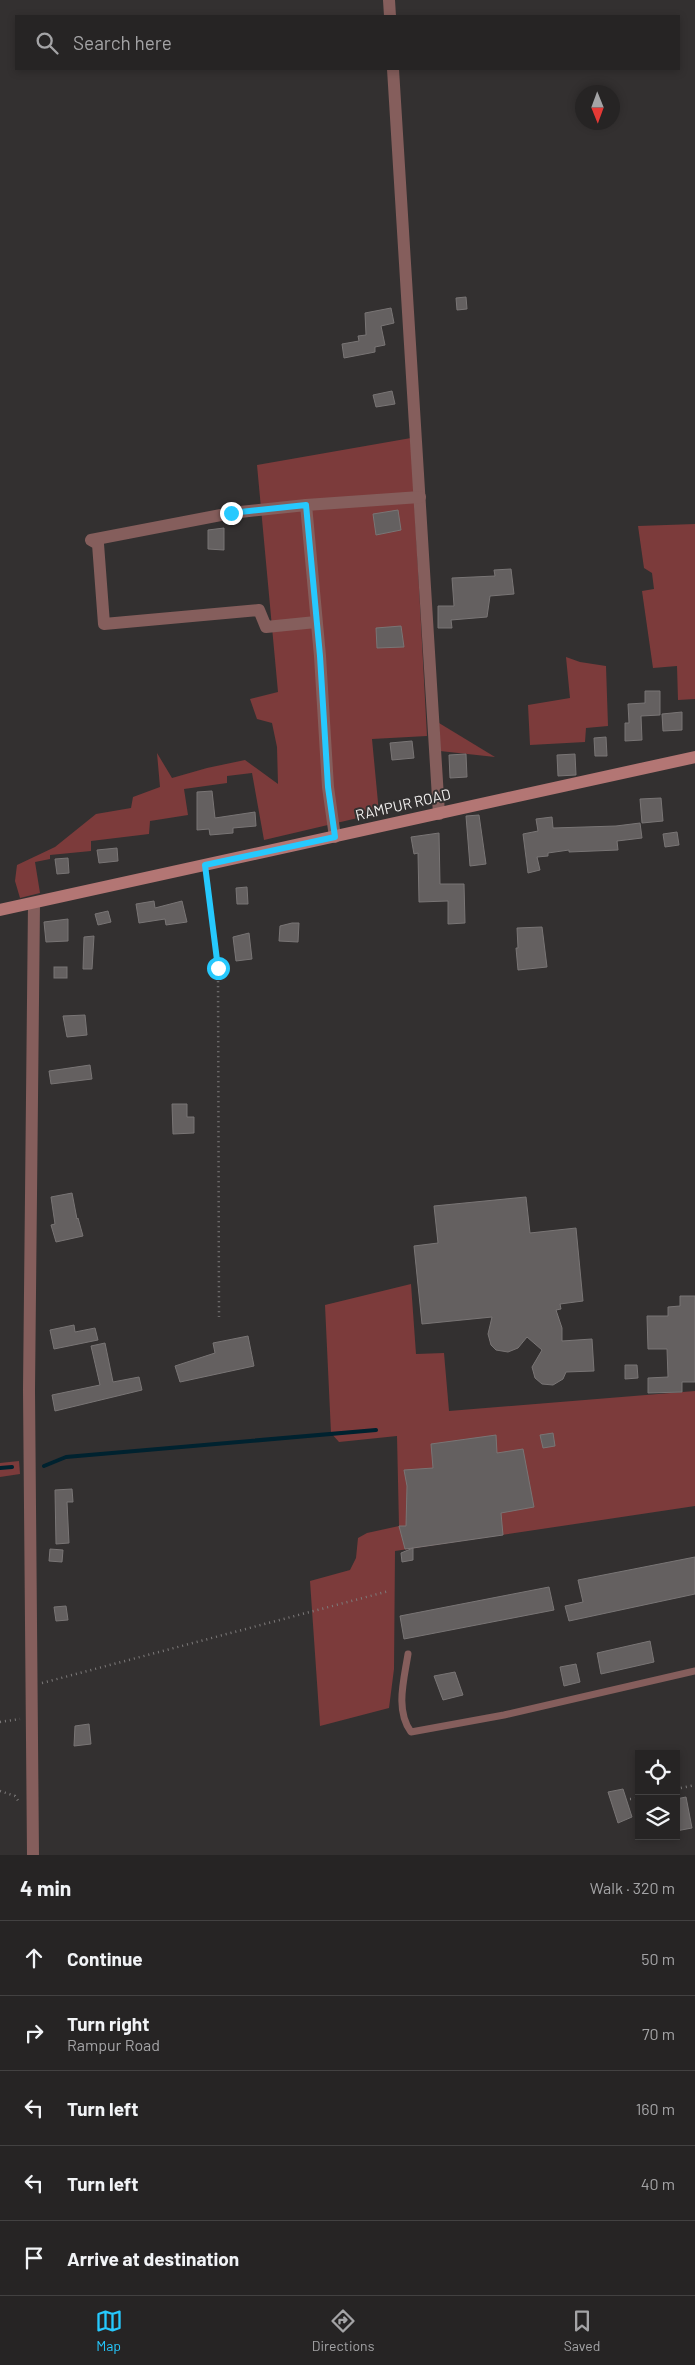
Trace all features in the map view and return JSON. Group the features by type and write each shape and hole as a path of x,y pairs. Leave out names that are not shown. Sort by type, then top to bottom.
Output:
{"main road":[{"name":"RAMPUR ROAD","path":"0,910 695,757"}],"street":[{"path":"389,0 390,15"},
{"path":"394,70 439,814"},
{"path":"316,622 266,627 259,610 104,624 98,544 90,540 231,513 385,498 420,497"},
{"path":"306,505 327,779 335,837"},
{"path":"32,1855 29,1390 34,903"}],"lane":[{"path":"408,1654 401,1705 404,1723 411,1732 504,1715 695,1671"}],"path":[{"path":"205,865 218,968 219,1317"},
{"path":"31,1686 389,1591"},
{"path":"0,1722 32,1718"},
{"path":"680,1788 695,1785"},
{"path":"630,1800 635,1799"}],"shaded area":[{"path":"411,438 427,736 372,739 379,813 264,840 252,773 227,776 227,783 184,789 188,815 150,821 149,834 91,841 91,851 50,855 50,859 35,862 40,893 20,898 15,881 17,865 55,847 96,814 131,808 133,797 160,787 157,753 172,778 245,760 278,784 277,747 272,723 257,719 250,699 278,692 257,465"},
{"path":"695,524 695,699 678,700 677,666 653,668 642,591 654,589 652,573 644,568 638,526"},
{"path":"566,657 580,662 606,666 608,726 586,728 585,742 530,745 528,705 570,698"},
{"path":"439,723 495,757 440,751"},
{"path":"411,1284 416,1354 444,1353 449,1411 695,1391 695,1506 395,1551 394,1669 389,1708 320,1726 310,1581 350,1570 356,1558 358,1538 367,1533 399,1526 397,1436 339,1442 331,1433 325,1305"},
{"path":"19,1461 20,1474 0,1477 0,1463"}],"building":[{"path":"466,297 467,309 457,310 456,298"},
{"path":"391,308 394,323 381,326 385,345 375,347 375,352 344,358 342,344 359,341 358,336 366,335 365,313"},
{"path":"392,391 395,404 376,407 373,395"},
{"path":"398,510 401,530 376,535 373,514"},
{"path":"224,528 224,550 208,549 208,530"},
{"path":"511,569 514,594 490,596 487,617 451,620 452,628 438,628 438,606 454,606 452,578 495,576 494,570"},
{"path":"401,626 404,647 377,648 376,628"},
{"path":"645,691 660,691 660,715 641,716 642,740 625,741 625,723 629,723 628,704 645,703"},
{"path":"682,712 682,730 663,731 662,714"},
{"path":"606,737 607,756 595,756 594,738"},
{"path":"412,741 414,758 392,760 390,743"},
{"path":"466,754 467,777 450,778 449,755"},
{"path":"575,754 576,775 558,776 557,755"},
{"path":"212,791 215,818 255,812 256,826 233,828 233,833 210,835 209,829 197,830 197,792"},
{"path":"661,798 663,821 642,823 640,799"},
{"path":"479,815 486,864 470,866 466,816"},
{"path":"552,817 553,828 616,826 640,823 642,838 617,841 618,850 569,852 569,850 548,853 548,856 537,857 540,870 528,873 523,834 538,831 536,819"},
{"path":"677,832 679,845 665,847 663,834"},
{"path":"439,833 440,884 464,884 465,923 448,924 448,901 419,902 418,853 414,854 411,837"},
{"path":"117,848 118,861 99,863 97,850"},
{"path":"68,858 69,873 57,874 55,859"},
{"path":"247,887 248,904 237,904 236,888"},
{"path":"154,901 155,908 182,901 187,922 166,925 165,919 139,923 136,904"},
{"path":"108,911 111,922 98,925 95,914"},
{"path":"68,919 68,941 46,942 44,922"},
{"path":"299,923 298,942 279,941 280,926"},
{"path":"542,927 547,967 518,970 517,928"},
{"path":"249,933 252,959 236,961 233,937"},
{"path":"94,936 92,969 83,969 84,937"},
{"path":"54,967 67,967 67,978 54,978"},
{"path":"85,1015 87,1035 67,1037 63,1016"},
{"path":"90,1065 92,1079 51,1084 49,1071"},
{"path":"172,1104 187,1104 187,1117 194,1117 194,1133 173,1134"},
{"path":"72,1193 77,1219 83,1236 56,1242 51,1225 55,1224 51,1197"},
{"path":"526,1197 530,1233 576,1228 583,1301 560,1304 561,1309 556,1310 562,1328 562,1341 592,1339 594,1371 566,1372 563,1379 553,1385 542,1384 535,1378 532,1367 542,1350 527,1337 518,1348 508,1352 496,1350 491,1345 488,1334 492,1317 422,1324 414,1246 438,1243 434,1206"},
{"path":"680,1296 695,1296 695,1382 682,1382 682,1392 648,1393 648,1378 668,1377 667,1349 648,1349 647,1316 668,1316 668,1307 680,1306"},
{"path":"74,1325 75,1332 95,1328 98,1340 54,1349 50,1330"},
{"path":"248,1336 254,1366 180,1382 175,1366 215,1353 213,1343"},
{"path":"105,1343 113,1382 139,1377 142,1390 55,1411 52,1395 100,1385 91,1346"},
{"path":"625,1365 637,1365 638,1378 625,1379"},
{"path":"553,1433 555,1446 543,1448 540,1435"},
{"path":"496,1435 497,1453 523,1449 534,1507 501,1513 503,1535 405,1549 399,1526 406,1526 407,1486 404,1470 433,1468 431,1444"},
{"path":"72,1489 73,1502 67,1502 69,1543 56,1544 55,1490"},
{"path":"413,1548 413,1560 402,1562 401,1553"},
{"path":"50,1549 63,1550 62,1562 49,1561"},
{"path":"695,1557 695,1594 569,1621 565,1606 583,1602 578,1580"},
{"path":"549,1587 554,1610 404,1639 400,1616"},
{"path":"66,1606 68,1620 56,1621 54,1607"},
{"path":"650,1641 654,1662 601,1674 597,1653"},
{"path":"576,1664 580,1682 564,1686 560,1667"},
{"path":"455,1672 463,1695 443,1700 434,1676"},
{"path":"89,1724 91,1744 74,1746 75,1726"},
{"path":"623,1789 632,1817 618,1823 608,1792"},
{"path":"686,1797 692,1828 680,1830 680,1798"}],"waterway":[{"path":"44,1466 66,1457 376,1430"},
{"path":"0,1468 12,1467"}],"route":[{"path":"218,968 205,865 335,837 323,737 320,656 306,505 231,513"}]}
